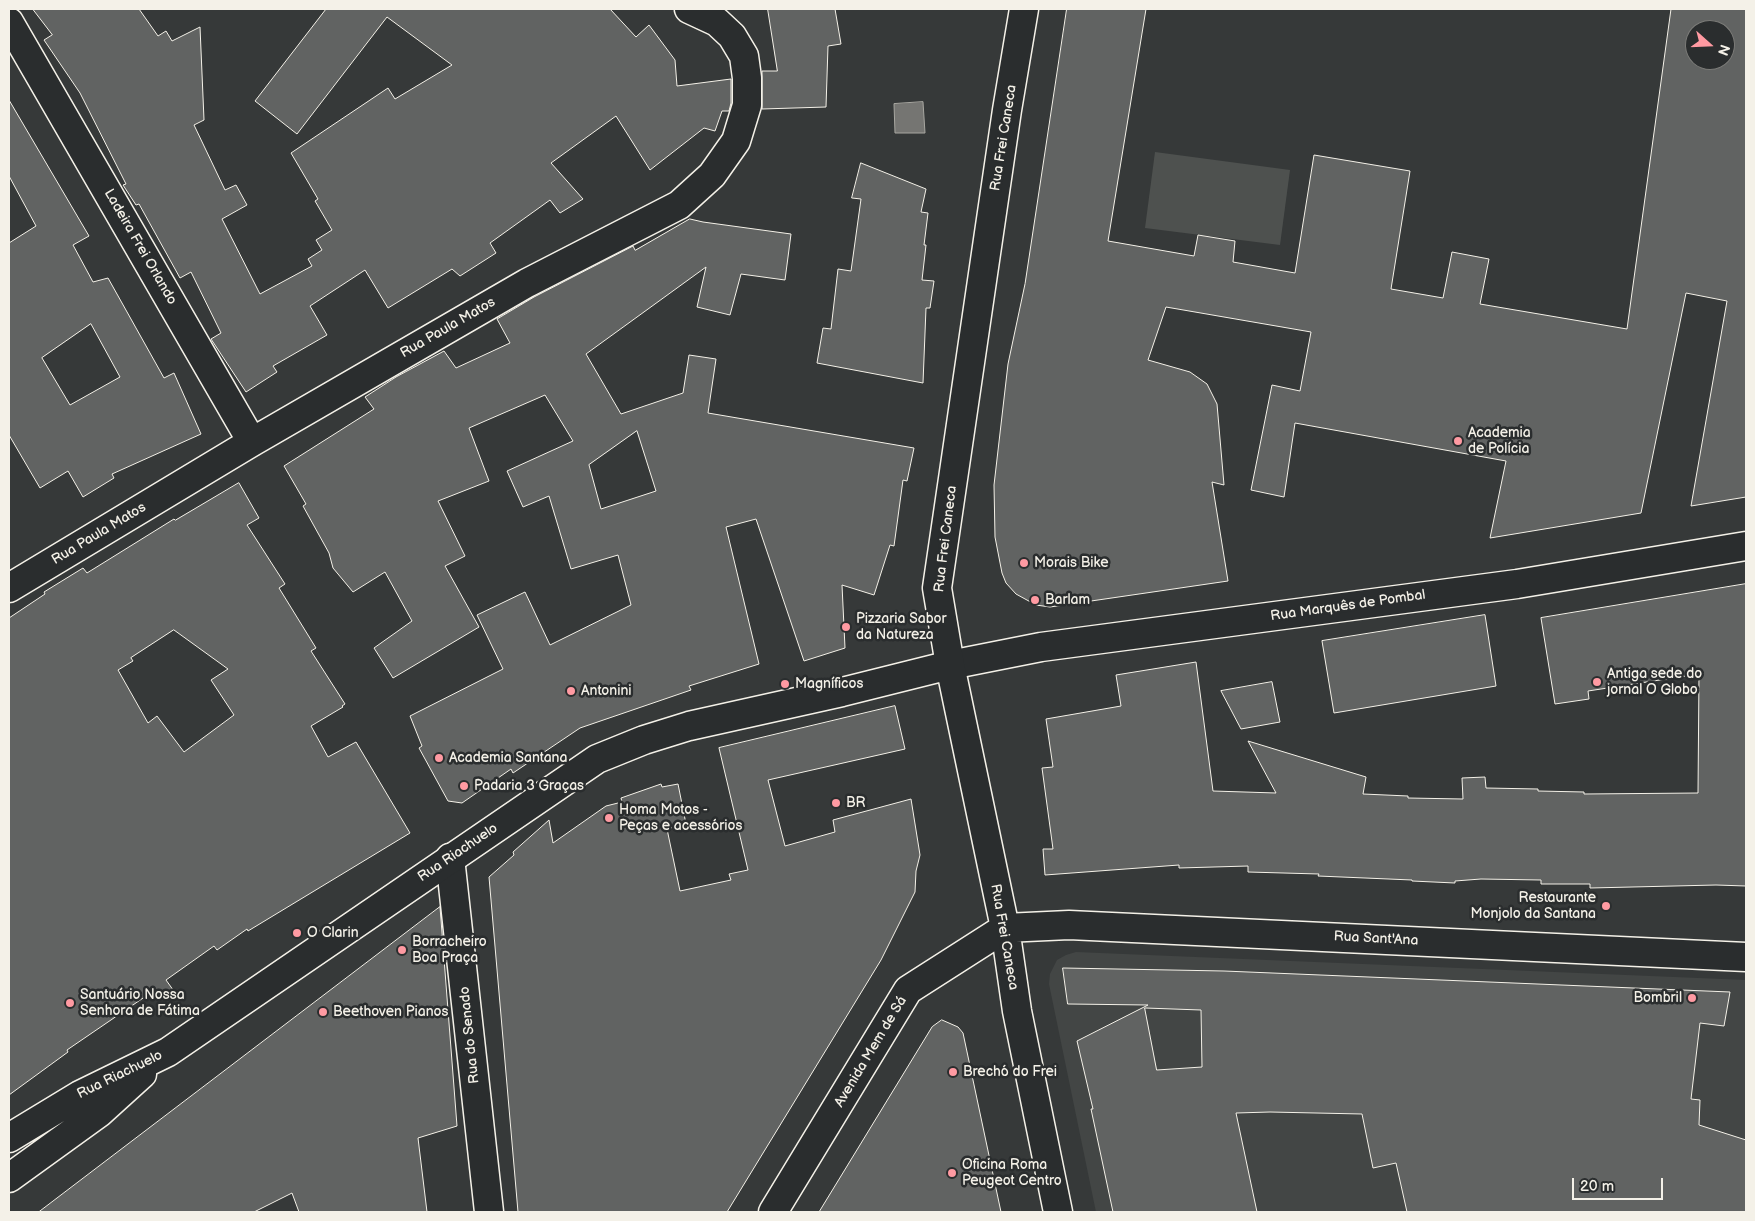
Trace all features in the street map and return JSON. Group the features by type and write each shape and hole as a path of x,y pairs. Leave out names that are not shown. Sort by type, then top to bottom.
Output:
{"main road":[{"name":"Rua Paula Matos","path":"9,588 252,442 527,283 679,205 712,175 736,141 747,105 747,78 744,56 732,36 717,22 688,9"},
{"name":"Rua Frei Caneca","path":"1024,9 937,588 950,665 1005,928 1016,1011 1058,1212"},
{"name":"Ladeira Frei Orlando","path":"9,22 252,442"},
{"name":"Rua Marquês de Pombal","path":"950,665 1033,648 1517,584 1746,546"},
{"name":"Rua Riachuelo","path":"9,1138 80,1094 168,1052 450,858 597,760 644,740 690,726 842,692 950,665"},
{"name":"Rua do Senado","path":"450,858 489,1212"},
{"name":"Rua Sant'Ana","path":"1005,928 1069,924 1746,958"},
{"name":"Avenida Mem de Sá","path":"773,1212 908,990 1005,928"},
{"path":"9,1178 99,1113 168,1052"}],"shaded area":[{"path":"923,102 925,133 895,133 894,104"},
{"path":"1155,152 1290,170 1280,245 1145,228"},
{"path":"1076,952 1746,980 1746,1212 1096,1212 1049,984 1050,974 1057,960"}],"building":[{"path":"33,9 139,9 158,36 166,31 172,41 200,27 204,120 194,125 225,190 236,185 247,205 222,219 260,294 312,266 308,259 322,250 316,240 332,230 315,201 318,199 291,153 388,88 395,99 452,65 387,17 297,134 255,101 326,9 610,9 636,37 649,25 675,60 677,86 731,79 731,103 729,111 722,111 715,131 704,128 650,170 616,116 551,163 583,199 560,213 550,200 490,243 496,253 460,276 452,269 388,308 365,270 310,306 327,335 273,366 277,372 246,392 211,339 221,333 191,272 180,278 139,204 136,205 123,185 126,184 80,93 44,40 52,35"},
{"path":"768,9 835,9 841,44 828,46 826,107 762,109 762,71 777,71"},
{"path":"1067,9 1146,9 1108,241 1194,256 1198,235 1235,241 1233,262 1295,273 1314,155 1410,171 1391,289 1443,298 1452,252 1489,259 1480,304 1627,329 1671,9 1746,9 1746,497 1691,506 1727,301 1686,293 1641,513 1490,538 1506,461 1295,423 1284,497 1251,490 1272,385 1300,391 1311,332 1166,307 1148,360 1190,372 1207,384 1217,404 1224,485 1212,482 1228,581 1050,607 1036,605 1016,594 1006,583 1002,573 995,537 994,485 1008,364 1025,284"},
{"path":"9,100 89,236 73,245 93,282 108,278 164,378 174,373 201,434 112,474 114,478 83,497 68,471 40,488 9,435 9,243 36,226 9,176","holes":["91,324 120,377 70,405 42,358"]},
{"path":"861,163 926,189 921,212 928,213 922,280 934,281 930,308 926,308 923,383 817,363 823,328 831,329 838,269 851,271 861,199 852,198"},
{"path":"690,219 791,234 785,280 741,274 730,315 697,307 706,267 586,354 621,414 683,393 689,355 716,359 708,413 914,448 907,481 903,480 894,546 890,545 874,595 842,585 845,648 804,661 756,519 726,527 759,664 689,686 691,690 580,728 513,773 511,769 462,803 448,801 419,748 422,746 410,716 503,669 477,615 525,592 550,645 631,605 618,555 571,569 549,496 523,507 507,471 573,441 545,395 469,428 489,481 438,501 465,556 445,566 479,627 393,678 374,648 412,621 385,572 353,592 333,568 329,553 303,506 306,504 284,466 374,409 365,397 396,377 444,351 456,368 510,343 497,319 534,297 633,246 635,250","holes":["637,431 656,491 601,509 589,465"]},
{"path":"239,483 259,518 247,525 285,584 279,588 316,648 311,651 345,704 311,726 328,757 356,742 410,833 248,931 247,929 217,950 214,946 166,980 176,994 149,994 67,1050 68,1052 9,1095 9,618 45,594 44,592 83,568 87,573","holes":["174,630 228,669 211,680 234,715 184,752 157,716 148,723 118,670 133,661 131,658"]},
{"path":"1746,584 1746,886 1590,888 1590,884 1541,884 1541,880 1481,879 1455,881 1455,883 1318,876 1319,874 1248,872 1248,866 1179,868 1179,865 1045,875 1043,849 1053,849 1042,768 1053,767 1046,719 1121,706 1116,675 1196,662 1213,791 1276,793 1248,741 1366,777 1363,794 1408,796 1408,798 1463,799 1462,778 1485,777 1486,788 1538,789 1538,791 1584,792 1584,794 1698,793 1699,674 1588,691 1589,699 1555,704 1541,618"},
{"path":"1485,615 1496,686 1334,713 1322,641"},
{"path":"1272,682 1280,722 1241,729 1221,691"},
{"path":"895,706 905,749 768,780 785,846 835,832 833,820 911,799 920,855 916,871 915,892 881,960 727,1212 518,1212 489,877 514,855 513,852 549,820 553,843 606,806 622,802 621,798 661,784 662,787 678,784 686,824 667,829 680,891 731,880 729,874 748,870 719,748"},
{"path":"440,907 457,1126 418,1138 427,1212 299,1212 292,1193 254,1212 39,1212"},
{"path":"1063,968 1224,971 1730,992 1724,1026 1700,1023 1691,1099 1700,1100 1699,1125 1746,1140 1746,1212 1407,1212 1396,1163 1373,1168 1362,1114 1270,1112 1236,1113 1257,1212 1113,1212 1091,1109 1093,1109 1077,1041 1148,1005 1068,1004","holes":["1145,1008 1201,1010 1202,1067 1157,1070"]},
{"path":"942,1020 958,1027 963,1033 1001,1212 819,1212 932,1027"}],"place":[{"name":"Academia de Polícia","path":"1458,441"},
{"name":"Morais Bike","path":"1024,563"},
{"name":"Barlam","path":"1035,600"},
{"name":"Pizzaria Sabor da Natureza","path":"846,627"},
{"name":"Antiga sede do jornal O Globo","path":"1597,682"},
{"name":"Magníficos","path":"785,684"},
{"name":"Antonini","path":"571,691"},
{"name":"Academia Santana","path":"439,758"},
{"name":"Padaria 3 Graças","path":"464,786"},
{"name":"BR","path":"836,803"},
{"name":"Homa Motos - Peças e acessórios","path":"609,818"},
{"name":"Restaurante Monjolo da Santana","path":"1606,906"},
{"name":"O Clarin","path":"297,933"},
{"name":"Borracheiro Boa Praça","path":"402,950"},
{"name":"Bombril","path":"1692,998"},
{"name":"Santuário Nossa Senhora de Fátima","path":"70,1003"},
{"name":"Beethoven Pianos","path":"323,1012"},
{"name":"Brechó do Frei","path":"953,1072"},
{"name":"Oficina Roma Peugeot Centro","path":"952,1173"}]}
